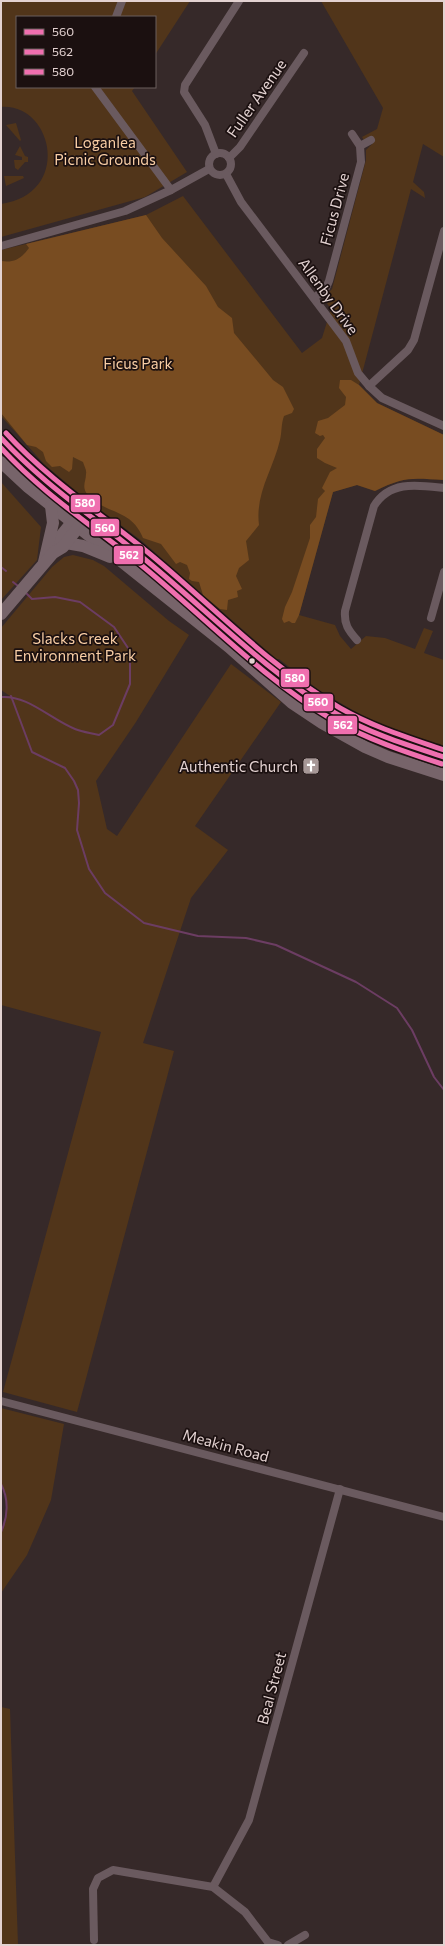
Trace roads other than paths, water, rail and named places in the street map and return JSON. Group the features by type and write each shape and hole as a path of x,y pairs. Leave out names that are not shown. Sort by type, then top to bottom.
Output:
{"main road":[{"path":"1,438 37,474 153,566 260,658 335,713 380,735 444,757"},
{"path":"1,462 51,506 229,648 276,690 322,723 365,747 388,757 444,775"},
{"path":"44,564 53,523 51,506"},
{"path":"53,553 56,542 85,512"},
{"path":"1,614 53,553 63,547 75,524"},
{"path":"66,543 86,547 123,562"}],"street":[{"path":"116,16 122,1"},
{"path":"216,154 205,125 184,92 185,85 239,1"},
{"name":"Fuller Avenue","path":"229,158 240,147 304,54"},
{"path":"96,88 170,190"},
{"path":"352,134 360,146 371,140"},
{"name":"Ficus Drive","path":"314,298 326,288 329,281 361,162 360,146"},
{"path":"216,154 223,154 229,158 231,165 226,174 217,175 209,169 210,158 216,154"},
{"path":"1,246 126,211 209,169"},
{"name":"Allenby Drive","path":"226,174 241,202 346,341 358,373 369,386 382,398 444,426"},
{"path":"369,386 408,350 414,340 444,230"},
{"path":"357,640 348,630 344,622 344,611 374,506 379,498 389,490 400,486 412,484 444,488"},
{"path":"431,618 444,572"},
{"name":"Meakin Road","path":"1,1401 444,1517"},
{"name":"Beal Street","path":"213,1887 249,1820 340,1489"},
{"path":"94,1940 93,1889 98,1878 113,1870 213,1887 245,1912 268,1942 278,1945"},
{"path":"288,1945 305,1935"}],"waterway":[{"path":"1,567 6,571"},
{"path":"13,582 18,586"},
{"path":"1,697 11,697 20,700 39,708 75,729 99,735 113,725 130,684 130,651 114,627 80,602 55,597 32,599 25,592"},
{"path":"11,696 32,752 65,768 74,781 78,790 79,803 77,830 89,869 105,893 144,923 198,936 246,938 276,945 356,982 397,1008 412,1030 434,1077 444,1090"},
{"path":"1,1484 4,1490 7,1508 1,1532"}],"place":[{"name":"Authentic Church","path":"311,766"}],"park label":[{"name":"Loganlea Picnic Grounds","path":"105,150"},
{"name":"Ficus Park","path":"138,363"},
{"name":"Slacks Creek Environment Park","path":"75,646"}]}
